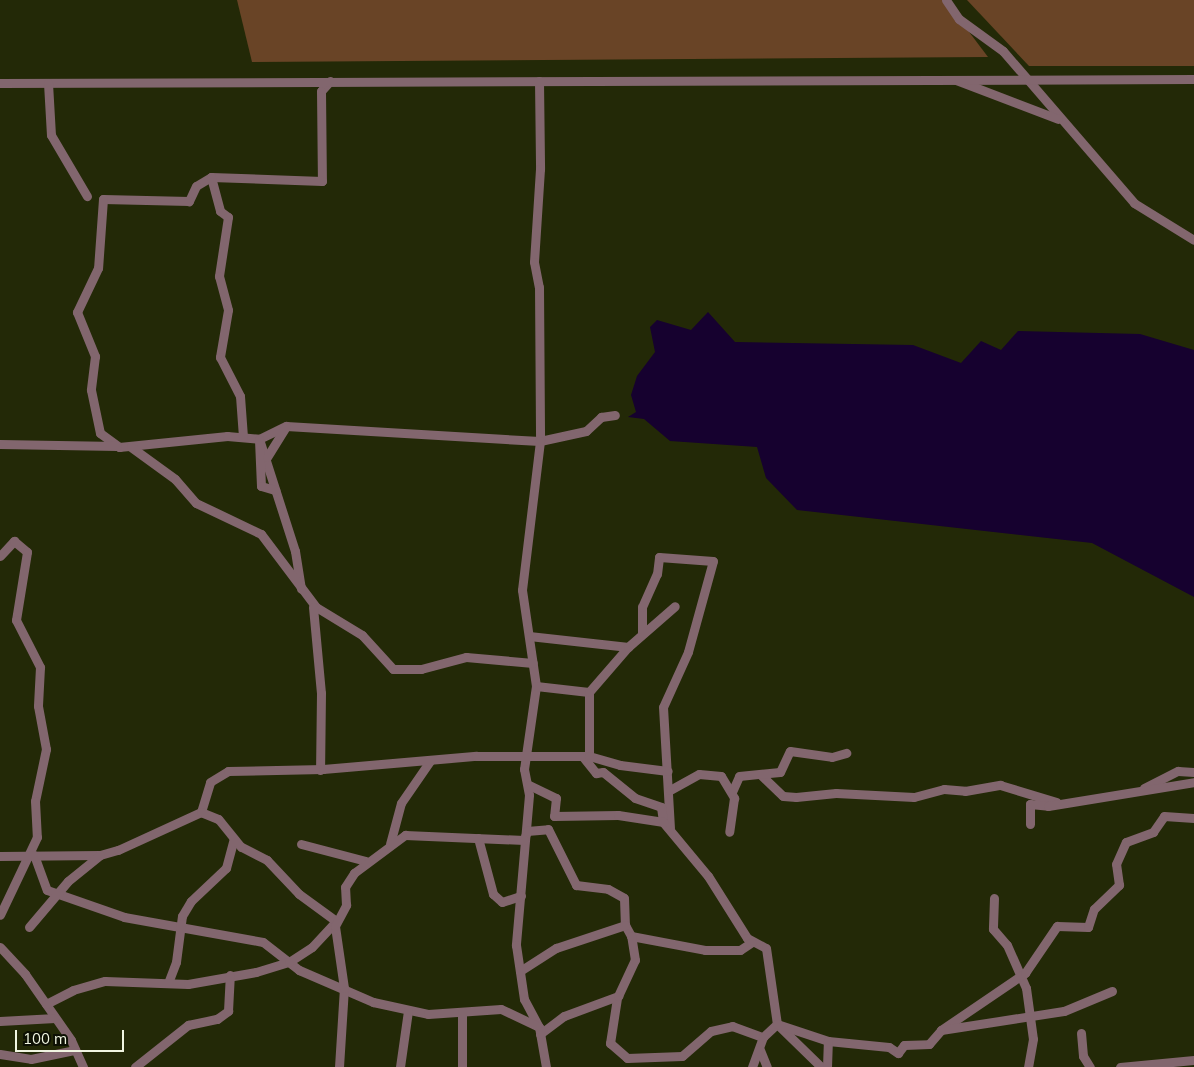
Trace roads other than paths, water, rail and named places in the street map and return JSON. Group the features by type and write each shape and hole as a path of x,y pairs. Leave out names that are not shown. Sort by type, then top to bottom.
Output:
{"street":[{"path":"946,0 959,19 1003,51 1058,119 1134,203 1194,240"},
{"path":"950,77 1058,119"},
{"path":"0,83 950,77 1025,79 1194,78"},
{"path":"117,446 95,424 91,384 95,356 77,320 78,303 98,268 103,199 189,201 196,186 211,177 322,181 321,91 330,81"},
{"path":"539,81 540,169 534,262 539,288 540,441 522,590 536,686 524,769 529,785 516,945 524,999 539,1031 546,1067"},
{"path":"48,83 51,135 87,196"},
{"path":"211,177 220,211 228,217 219,276 228,310 220,357 240,396 244,438"},
{"path":"0,444 131,447 244,438 259,439 286,426 540,441 586,431 601,417 615,415"},
{"path":"267,458 286,426"},
{"path":"259,439 267,458 275,490 295,551 302,592"},
{"path":"259,439 261,486 275,490"},
{"path":"131,447 175,480 196,503 262,534 302,592 316,607 366,639 393,668 421,669 466,656 533,663"},
{"path":"0,556 14,541 26,549 25,583 16,620 40,667 38,706 46,759 36,797 38,832 32,855 0,915"},
{"path":"642,634 642,607 656,578 659,557 713,561 688,652 663,707 670,790 670,828"},
{"path":"663,822 661,807 635,798 603,772 596,773 586,756 588,692 628,646 675,606"},
{"path":"313,607 321,693 320,770"},
{"path":"529,636 628,646"},
{"path":"536,686 588,692"},
{"path":"729,832 734,813 732,792 738,776 780,772 790,751 832,757 846,752"},
{"path":"201,812 210,782 228,771 320,770 430,760 586,756 620,766 668,771"},
{"path":"390,844 401,803 430,760"},
{"path":"1141,790 1178,771 1194,772"},
{"path":"670,790 699,774 713,773 721,776 732,792"},
{"path":"761,775 768,786 789,796 836,793 914,797 944,789 965,791 1000,785 1056,802"},
{"path":"1030,824 1030,804 1048,806 1056,802 1194,782"},
{"path":"529,785 556,798 554,816 618,815 663,822 670,828 752,942 766,948 777,1024 821,1067"},
{"path":"29,927 58,893 100,855 201,812 218,819 234,839 266,860 299,894 336,921 344,988 339,1067"},
{"path":"777,1024 828,1041 889,1047 898,1053 904,1045 929,1044 941,1030 1021,975 1057,926 1088,927 1094,909 1119,884 1116,864 1123,844 1153,832 1164,816 1194,818"},
{"path":"524,841 527,831 548,829 576,885 608,889 624,898 626,925 631,936 635,960 616,998 610,1043 627,1058 682,1056 706,1034 732,1026 763,1037"},
{"path":"46,1004 73,990 105,981 217,982 230,975 289,962 312,947 336,921 346,905 347,884 366,861 390,844 410,834 524,841"},
{"path":"478,838 480,858 489,868 493,894 502,902 521,896"},
{"path":"168,983 176,962 178,926 191,901 226,868 234,839"},
{"path":"301,844 366,861"},
{"path":"32,855 47,890 124,917 263,942 289,962 373,1002 408,1010 462,1012 501,1010 539,1031"},
{"path":"0,856 100,855"},
{"path":"994,898 993,929 1021,975 1033,1039 1028,1067"},
{"path":"520,971 556,948 626,925"},
{"path":"631,936 706,950 740,950 752,942"},
{"path":"0,947 46,1004 75,1050 83,1067"},
{"path":"135,1067 188,1025 217,1020 228,1011 230,975"},
{"path":"941,1030 1028,1013 1064,1011 1112,991"},
{"path":"539,1031 564,1016 616,998"},
{"path":"400,1067 408,1010"},
{"path":"462,1012 462,1067"},
{"path":"0,1021 55,1018"},
{"path":"752,1067 760,1050 763,1037 777,1024"},
{"path":"1081,1034 1083,1056 1090,1067"},
{"path":"828,1041 828,1067"},
{"path":"0,1054 31,1059 75,1050"},
{"path":"760,1050 767,1067"},
{"path":"1120,1067 1194,1060"}]}
